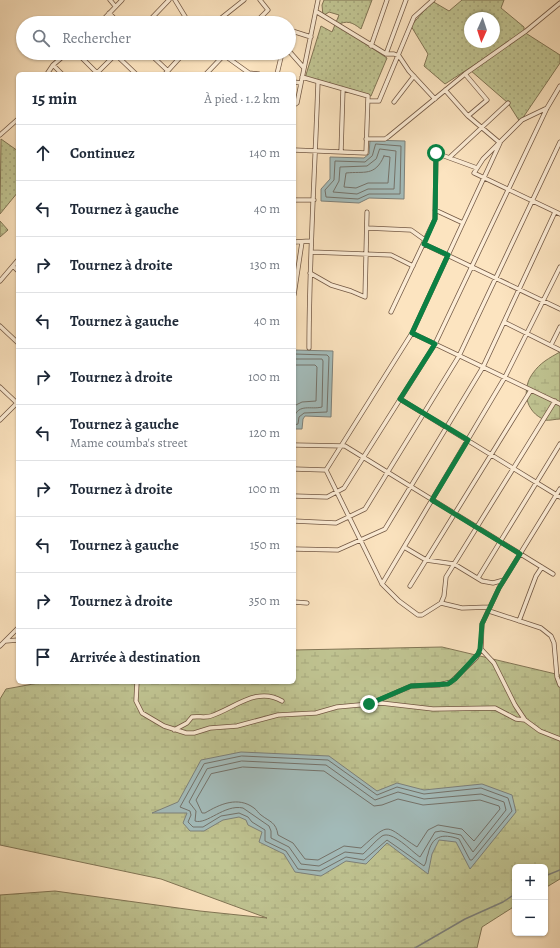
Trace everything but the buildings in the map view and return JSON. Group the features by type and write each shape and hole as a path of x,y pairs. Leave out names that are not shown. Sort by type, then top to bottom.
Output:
{"street":[{"path":"110,0 115,6"},
{"path":"106,16 122,0"},
{"path":"153,16 169,0"},
{"path":"175,0 185,16"},
{"path":"224,16 244,0"},
{"path":"260,0 268,10 262,16"},
{"path":"296,100 317,12 318,0"},
{"path":"371,46 388,0"},
{"path":"386,54 406,0"},
{"path":"368,101 379,101 414,17 433,0"},
{"path":"366,139 385,139 388,137 465,74 526,32 560,3"},
{"path":"317,12 371,46 386,54 394,54 399,56 414,76 435,99"},
{"path":"109,13 112,16"},
{"path":"296,32 311,37"},
{"path":"296,59 304,68"},
{"path":"48,72 59,60"},
{"path":"84,60 95,72"},
{"path":"99,72 110,60"},
{"path":"121,60 134,72"},
{"path":"155,60 165,72"},
{"path":"167,72 178,60"},
{"path":"209,72 219,60"},
{"path":"232,60 248,72"},
{"path":"277,72 280,60"},
{"path":"53,65 60,72"},
{"path":"465,74 487,100 468,116"},
{"path":"394,102 414,76"},
{"path":"296,150 366,152 368,96 302,77"},
{"path":"296,82 301,83"},
{"path":"309,348 310,241 314,200 318,82"},
{"path":"296,496 327,497 344,488 364,457 435,344 547,108 560,86"},
{"path":"341,152 343,89"},
{"path":"445,90 468,116 500,143"},
{"path":"450,157 508,103"},
{"path":"547,108 522,120 474,173 560,214"},
{"path":"0,134 16,121"},
{"path":"296,521 336,523 365,509 459,356 560,142"},
{"path":"326,470 412,333 500,143"},
{"path":"391,312 435,219 436,153 477,168"},
{"path":"296,200 314,200"},
{"path":"435,210 463,223"},
{"path":"310,273 331,285 351,291 365,298 367,212"},
{"path":"296,549 338,550 385,529 483,367 555,212"},
{"path":"367,228 411,230 425,242 448,255 560,309"},
{"path":"296,242 310,241"},
{"path":"296,282 302,242"},
{"path":"311,252 391,255 413,266"},
{"path":"0,281 16,262"},
{"path":"13,266 16,269"},
{"path":"382,584 505,377 560,267"},
{"path":"504,322 560,350"},
{"path":"0,326 16,341"},
{"path":"551,345 560,327"},
{"path":"412,333 560,404"},
{"path":"0,387 16,402"},
{"path":"410,586 531,390"},
{"path":"400,399 558,496"},
{"path":"326,470 382,584 399,602 418,615 422,615 441,603 444,596 446,577 555,401"},
{"path":"0,420 16,406"},
{"path":"478,578 560,444"},
{"path":"296,445 346,446 553,574"},
{"path":"296,469 326,470"},
{"path":"369,704 411,686 439,685 451,682 476,658 480,649 482,627 504,580 558,496 560,489"},
{"path":"404,547 426,560 454,564 478,578 493,583 504,580"},
{"path":"519,621 536,576 542,567"},
{"path":"296,602 308,603"},
{"path":"441,603 462,608 490,609 541,628 553,639 557,662 557,676 560,685"},
{"path":"0,646 16,630"},
{"path":"6,641 16,640"},
{"path":"480,649 494,663 515,705 525,720 540,731 560,739"},
{"path":"136,684 136,701 142,713 174,730 194,734 210,728 236,726 278,715 316,712 337,708 385,703 410,708 495,708 516,719 525,720"},
{"path":"174,730 187,723 192,717 211,716 259,696 268,695 282,701"}],"green space":[{"path":"324,0 372,0 361,29 349,22 337,25 387,58 371,96 305,78 321,26 332,32 339,15 329,12 323,16 322,5"},
{"path":"462,0 504,0 501,8 524,27 524,32 560,55 560,63 520,122 508,103 470,70 511,41 445,84 424,66 428,54 411,26 432,1 449,11"},
{"path":"1,139 16,150 16,194 0,214"},
{"path":"0,221 8,230 0,237"},
{"path":"560,352 560,419 545,420 533,412 529,406 526,393 527,386 529,379 539,366"},
{"path":"442,647 560,675 560,879 548,886 548,864 512,864 512,908 482,927 477,948 0,948 0,895 55,891 200,911 267,918 161,879 0,845 0,699 6,689 33,684 296,684 296,650"}],"water":[{"path":"370,140 405,141 404,199 369,198 359,203 321,201 321,189 330,179 330,157 364,158 369,154"},
{"path":"296,350 333,351 331,417 305,416 303,419 302,429 296,429"},
{"path":"241,752 329,756 377,791 397,783 424,790 482,784 512,795 516,812 470,869 456,842 439,840 432,854 428,874 387,843 366,864 346,861 321,876 295,872 284,854 259,842 262,832 248,825 246,820 239,817 223,820 204,831 190,831 183,823 187,813 152,813 178,802 201,760"}],"waterway":[{"path":"548,875 560,870"},
{"path":"415,948 465,919 503,902 512,896"}],"route":[{"path":"369,704 411,686 448,684 455,679 476,658 480,649 482,624 499,588 520,554 432,500 468,440 400,399 435,344 412,333 448,255 424,244 435,219 436,153"}]}
